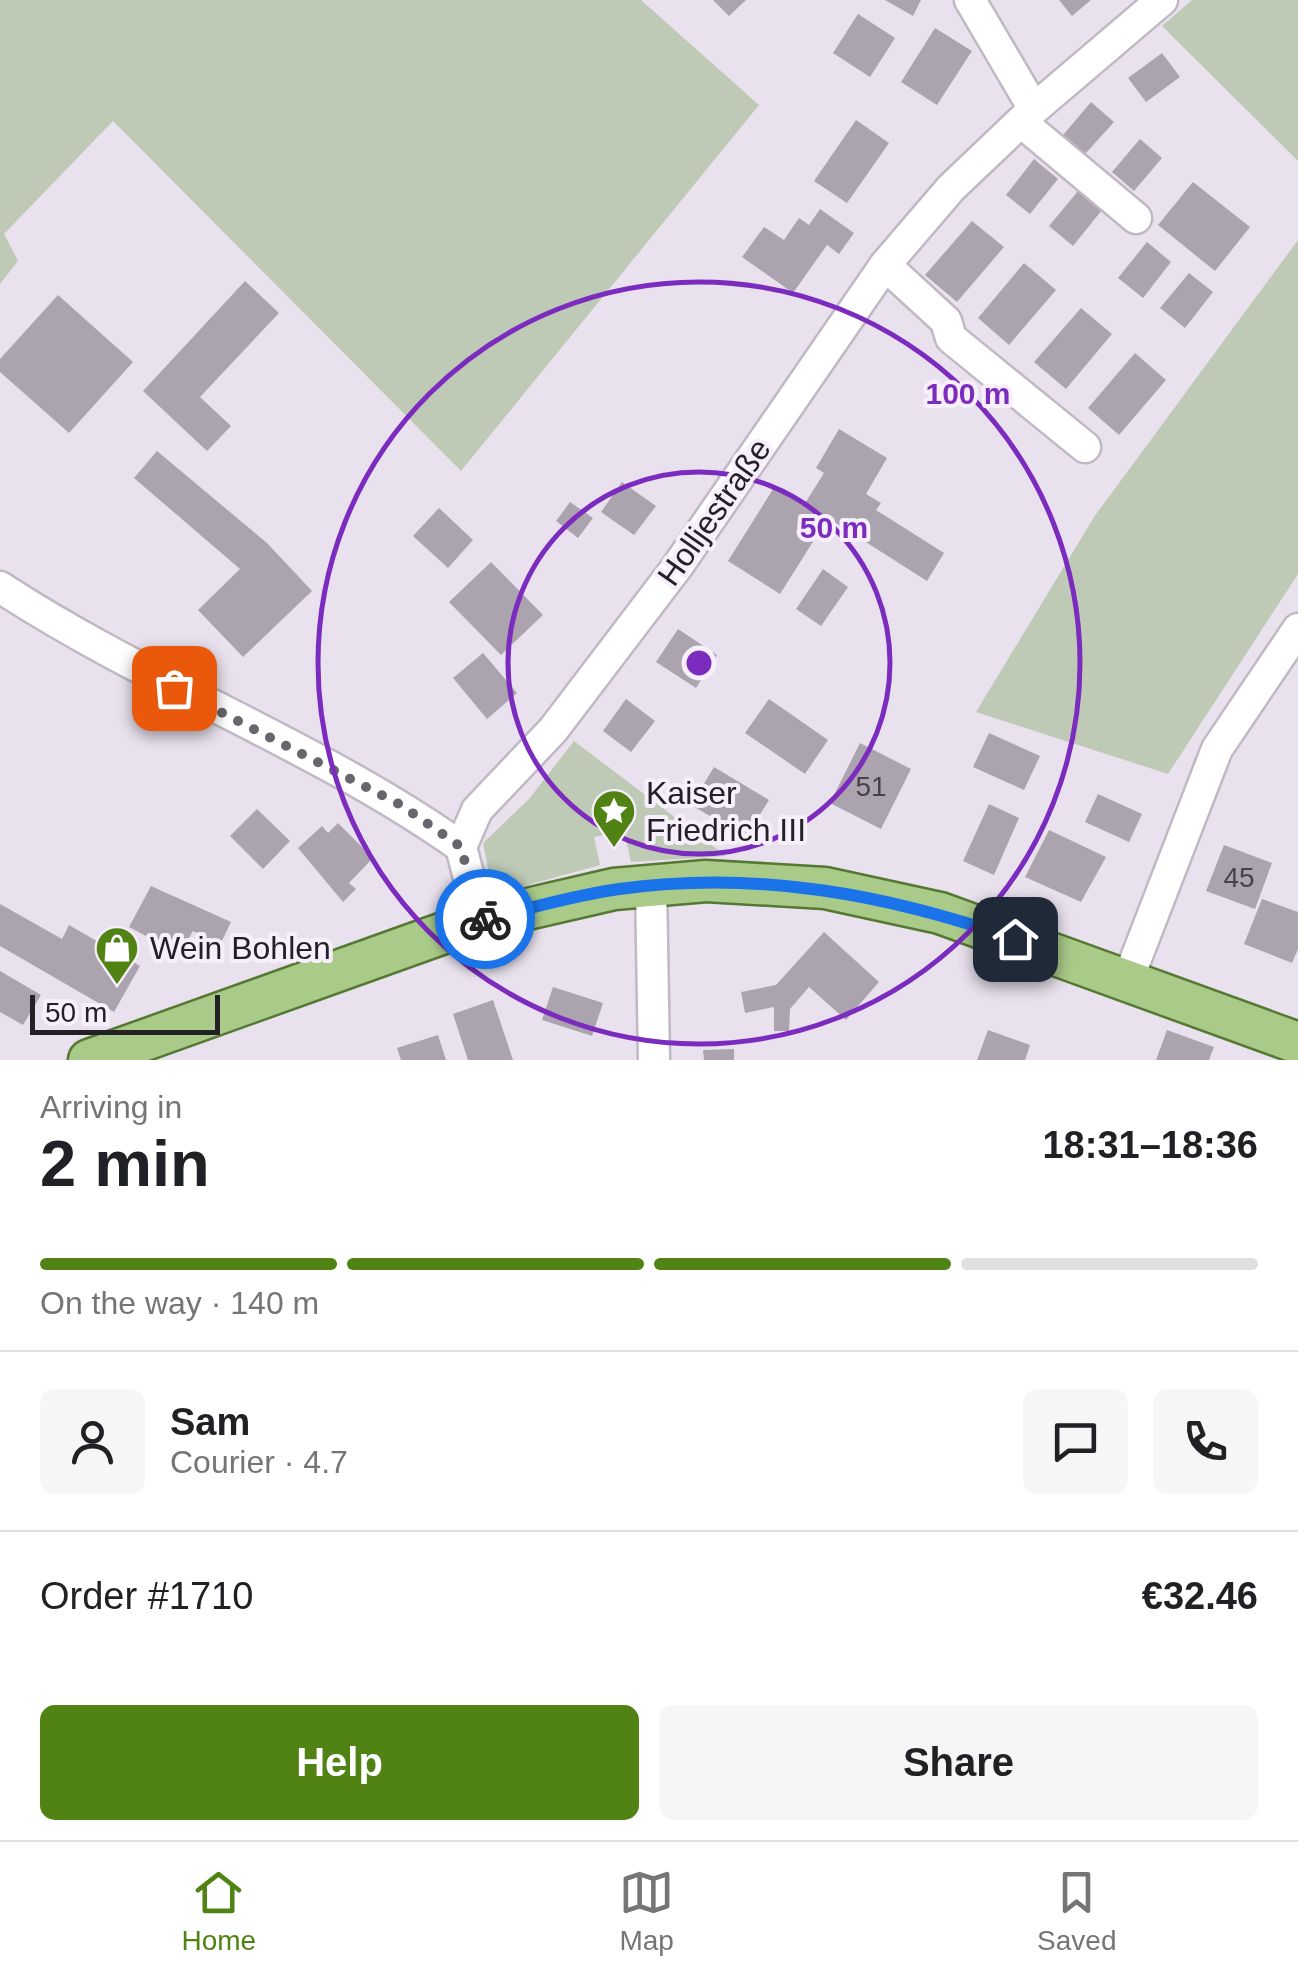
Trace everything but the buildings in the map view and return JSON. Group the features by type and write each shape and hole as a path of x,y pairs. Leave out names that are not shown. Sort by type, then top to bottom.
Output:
{"main road":[{"path":"89,1060 480,920 652,885 766,881 826,888 940,913 1298,1043"}],"street":[{"path":"970,0 1027,116 1136,218"},
{"name":"Holljestraße","path":"461,847 477,810 552,730 676,567 885,265 951,188 1027,116 1162,0"},
{"path":"885,265 946,321 952,338 1085,447"},
{"path":"0,587 76,638 401,805 461,847 480,920"},
{"path":"1128,979 1217,749 1297,633"},
{"path":"652,885 654,1060"}],"green space":[{"path":"0,0 641,0 759,105 461,471 113,121 4,234 18,261 0,284"},
{"path":"1192,0 1298,0 1298,161 1162,26"},
{"path":"1298,240 1298,574 1168,774 976,712 1094,517"},
{"path":"574,741 726,856 631,862 624,831 594,837 600,865 513,889 489,873 483,843 529,799"}],"way so far":[{"path":"174,688 401,805 461,847 474,904 480,920 485,919"}],"place":[{"name":"Kaiser Friedrich III","path":"614,849"},
{"name":"Wein Bohlen","path":"117,986"}],"route":[{"path":"485,919 614,889 766,881 826,888 940,913 1015,939"}]}
